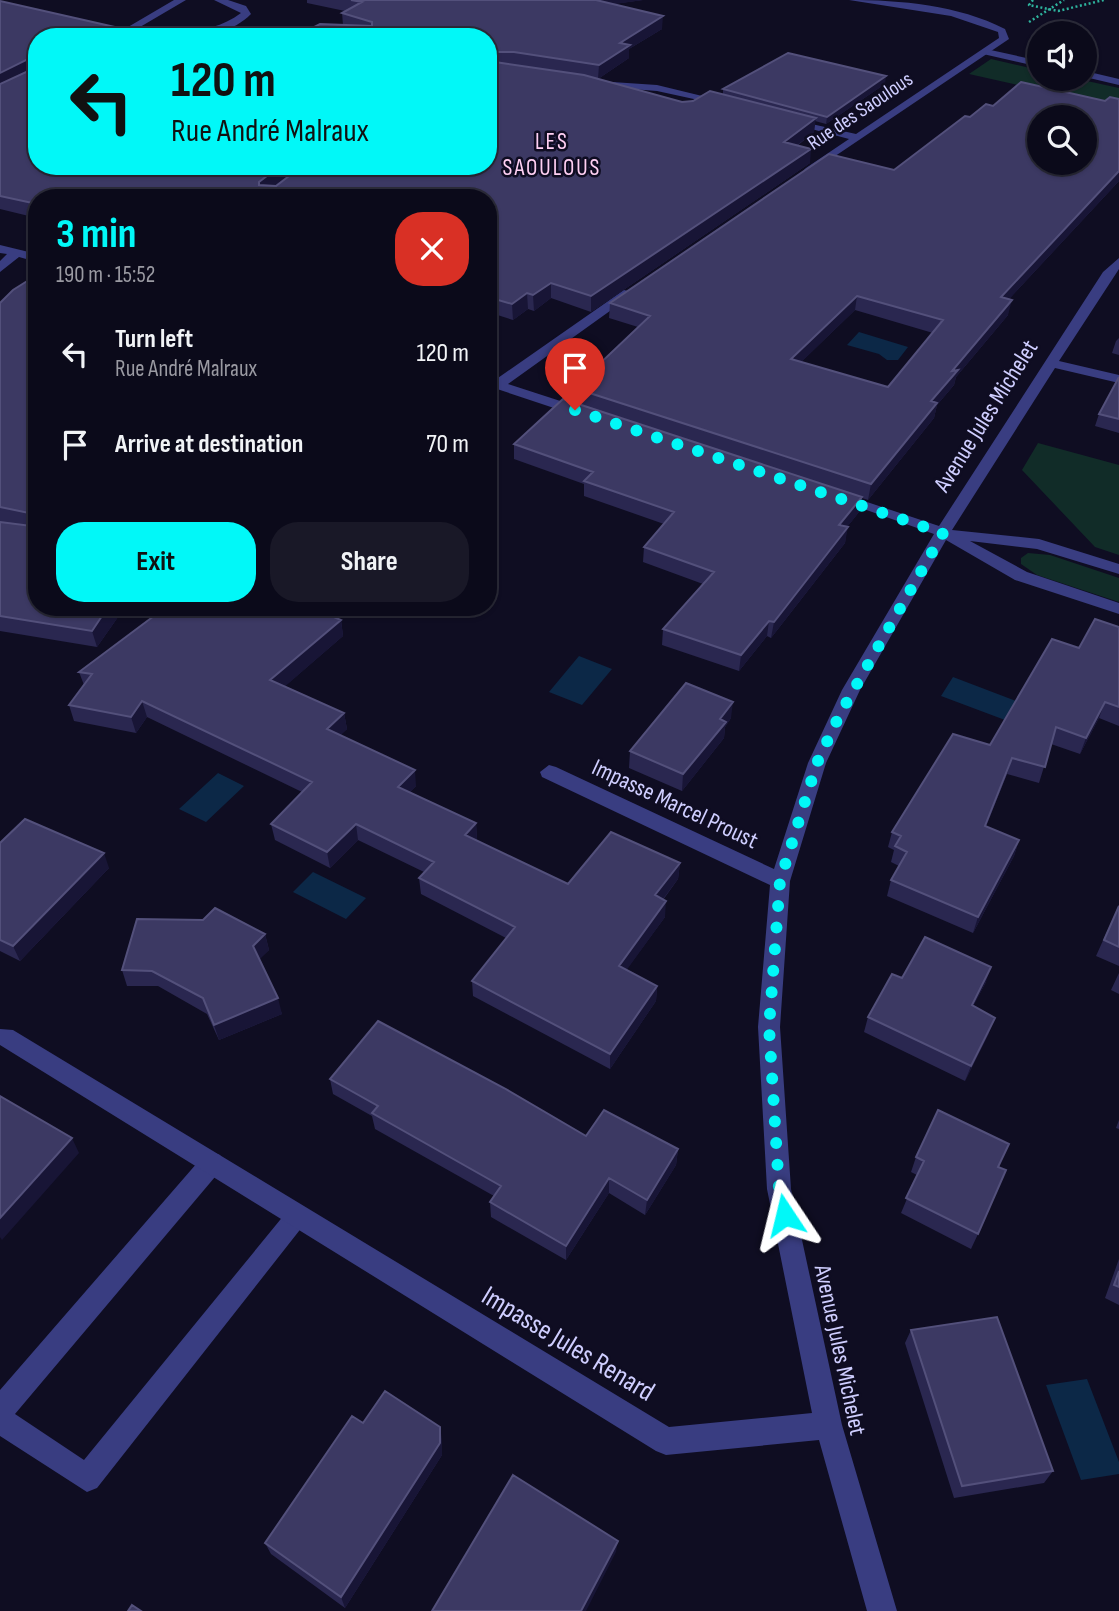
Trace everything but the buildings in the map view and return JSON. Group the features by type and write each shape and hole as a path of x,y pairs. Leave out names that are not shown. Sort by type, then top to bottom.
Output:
{"street":[{"path":"132,28 181,0"},
{"path":"219,0 243,8 246,14 226,28"},
{"name":"Rue des Saoulous","path":"801,176 1004,39 1002,31 994,26 969,19 854,0"},
{"path":"986,52 1027,61"},
{"path":"1097,77 1119,82"},
{"path":"591,83 657,88 740,107"},
{"path":"779,117 857,138"},
{"path":"0,249 28,256"},
{"path":"0,268 16,253"},
{"name":"Avenue Jules Michelet","path":"882,1611 828,1425 779,1189 769,1027 780,881 817,763 840,714 943,533 1109,272 1119,262"},
{"path":"497,380 643,283"},
{"path":"1051,363 1119,379"},
{"path":"497,384 601,419"},
{"path":"821,492 943,533 1021,576 1119,609"},
{"path":"943,533 1039,544 1119,569"},
{"name":"Impasse Marcel Proust","path":"549,772 780,881"},
{"name":"Impasse Jules Renard","path":"5,1037 666,1441 828,1425"},
{"path":"0,1411 212,1163"},
{"path":"0,1420 87,1478 298,1217"}],"path":[{"path":"1033,0 1029,5 1045,12 1080,8 1104,0"},
{"path":"1058,4 1064,0"}],"green space":[{"path":"991,59 1027,67 1027,87 969,74"},
{"path":"1097,83 1119,88 1119,108 1044,91 1097,91"},
{"path":"1038,443 1119,465 1119,555 1095,547 1022,470"},
{"path":"1028,553 1050,555 1119,578 1119,602 1037,575 1021,564 1021,558"}],"water":[{"path":"859,332 908,347 898,360 887,360 879,354 847,345"},
{"path":"579,656 612,669 582,705 549,692"},
{"path":"953,677 1016,701 1005,720 941,696"},
{"path":"218,773 244,786 206,822 179,809"},
{"path":"313,872 366,898 346,919 293,892"},
{"path":"1087,1379 1119,1462 1119,1474 1081,1480 1046,1385"}],"district":[{"name":"LES SAOULOUS","path":"552,155"}],"route":[{"path":"575,410 943,533 852,690 817,763 780,881 769,1027 779,1189 785,1215"}]}
